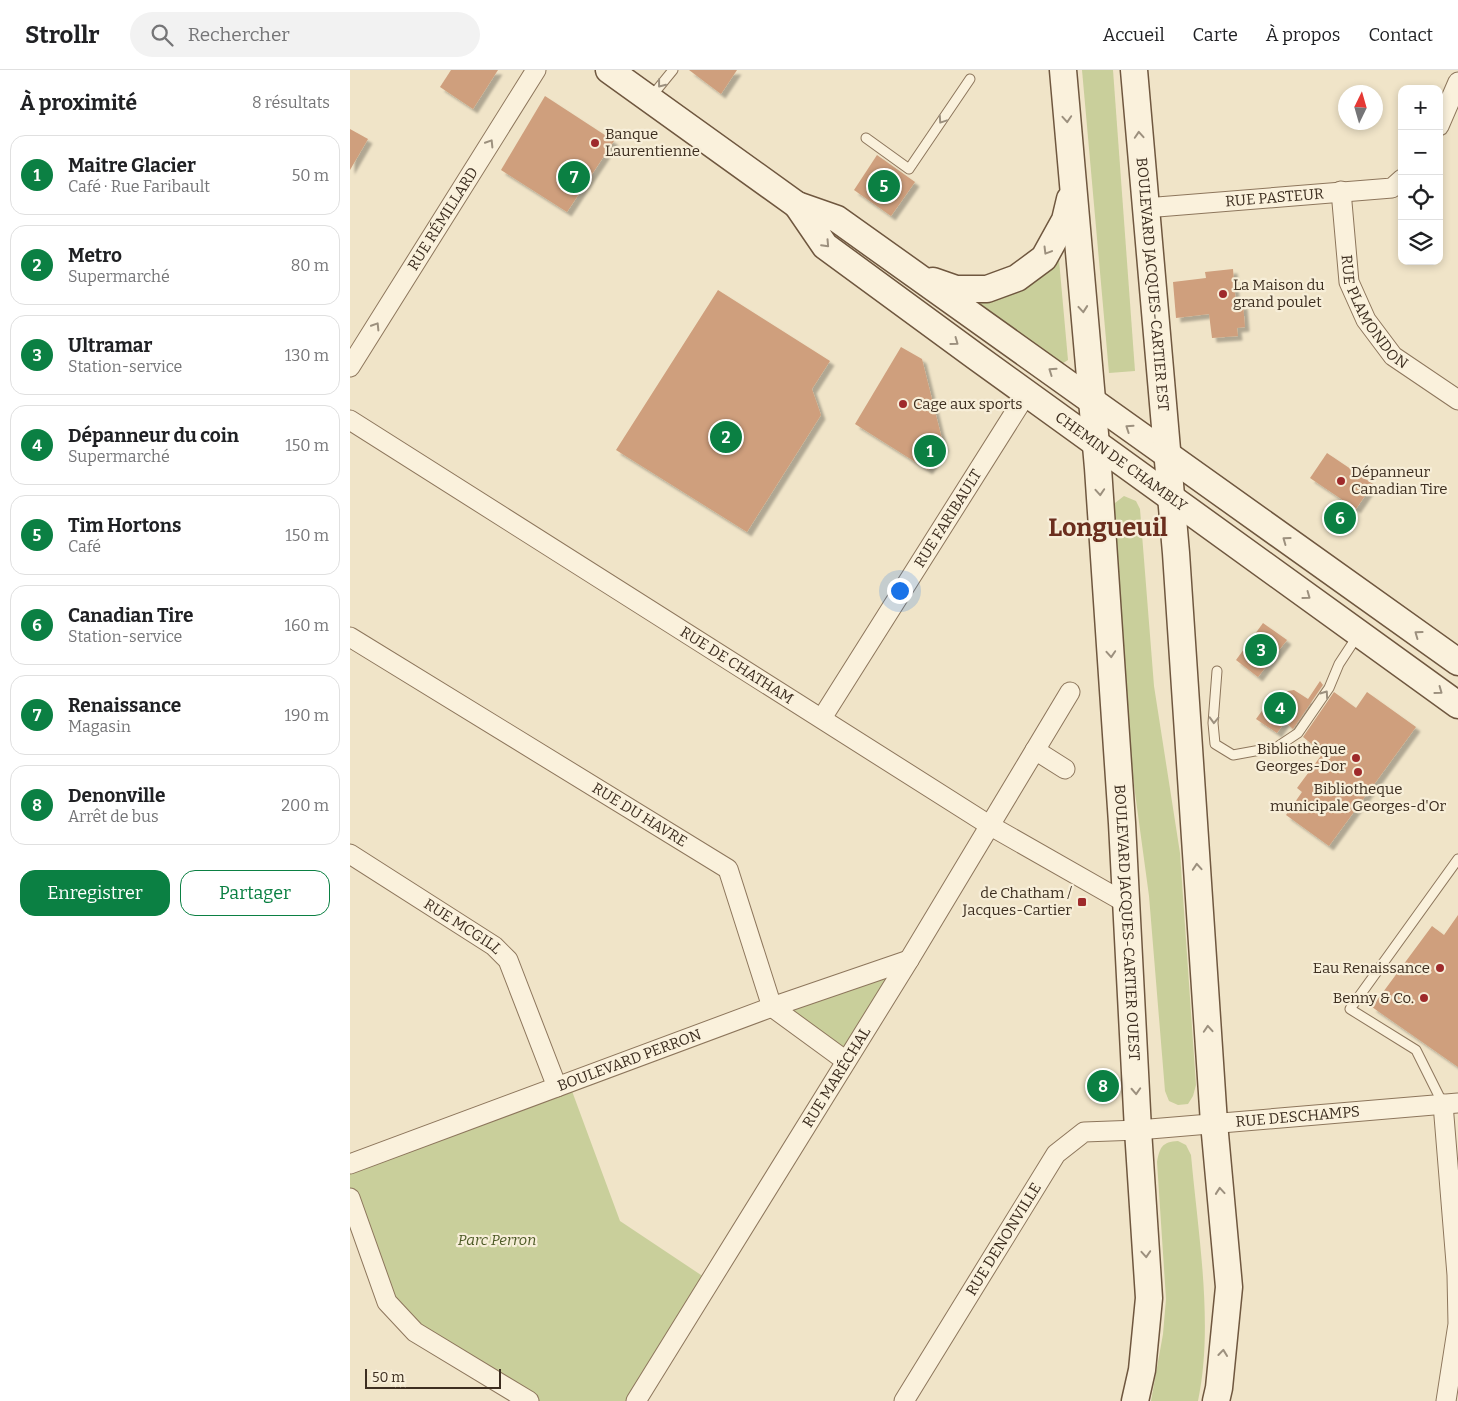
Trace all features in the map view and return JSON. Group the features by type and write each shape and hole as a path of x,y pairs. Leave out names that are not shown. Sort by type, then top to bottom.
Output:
{"main road":[{"name":"CHEMIN DE CHAMBLY","path":"609,70 798,205 837,219 1458,662"},
{"path":"1063,70 1072,191 1096,443"},
{"name":"BOULEVARD JACQUES-CARTIER EST","path":"1134,70 1171,497"},
{"path":"917,276 958,289 988,289 1017,278 1044,258 1065,220 1072,191"},
{"name":"CHEMIN DE CHAMBLY","path":"798,205 825,246 1458,705"},
{"name":"BOULEVARD JACQUES-CARTIER OUEST","path":"1096,443 1115,716 1149,1298 1142,1370 1135,1401"},
{"path":"1171,497 1214,1123 1229,1287 1219,1388 1216,1401"},
{"path":"1176,553 1192,531 1211,526"}],"street":[{"name":"RUE RÉMILLARD","path":"350,367 536,70"},
{"path":"1443,117 1458,82"},
{"name":"RUE PASTEUR","path":"1145,208 1392,188 1398,183"},
{"name":"RUE PLAMONDON","path":"1341,191 1349,282 1366,320 1393,356 1458,400"},
{"name":"RUE FARIBAULT","path":"822,718 1027,393"},
{"name":"RUE DE CHATHAM","path":"350,420 990,825 1126,903"},
{"name":"RUE DU HAVRE","path":"350,638 728,869 772,1006"},
{"name":"RUE MARÉCHAL","path":"636,1401 909,960 1070,692"},
{"path":"1035,750 1064,769"},
{"name":"RUE MCGILL","path":"350,854 494,946 508,960 557,1087"},
{"name":"BOULEVARD PERRON","path":"350,1164 772,1006 909,960"},
{"path":"772,1006 846,1061"},
{"path":"1446,1401 1458,1324 1450,1104"},
{"name":"RUE DESCHAMPS","path":"1138,1130 1450,1104"},
{"name":"RUE DENONVILLE","path":"904,1401 1056,1154 1084,1132 1138,1130"},
{"path":"350,1198 387,1302 415,1332 529,1401"}],"lane":[{"path":"650,99 672,70"},
{"path":"866,138 909,169 970,79"},
{"path":"1218,671 1213,723 1215,744 1233,755 1277,747 1298,733 1330,688 1339,664 1360,633"},
{"path":"1450,1104 1416,1050 1350,1009 1458,859"}],"green space":[{"path":"1082,70 1113,70 1135,371 1109,373"},
{"path":"1053,257 1059,260 1068,360 1060,365 964,299"},
{"path":"1124,496 1136,501 1140,509 1154,686 1180,853 1196,1085 1193,1096 1188,1104 1178,1105 1169,1101 1165,1091 1149,896 1133,778 1113,514 1115,503"},
{"path":"909,960 846,1061 772,1007"},
{"name":"Parc Perron","path":"569,1083 620,1221 710,1281 636,1401 529,1401 387,1302 350,1198 350,1164"},
{"path":"1178,1141 1186,1145 1191,1155 1201,1247 1205,1310 1203,1372 1198,1401 1151,1401 1163,1334 1166,1299 1157,1162 1159,1153 1165,1144"}],"building":[{"path":"451,70 498,70 473,109 440,87"},
{"path":"689,70 737,70 721,94"},
{"path":"545,96 614,141 567,212 501,170"},
{"path":"350,129 368,139 350,170"},
{"path":"877,155 915,182 891,216 854,190"},
{"path":"1233,269 1236,305 1243,304 1245,327 1237,328 1238,336 1212,338 1209,314 1176,318 1173,282 1206,278 1205,272"},
{"path":"718,290 830,361 812,389 821,415 747,532 616,450"},
{"path":"901,347 922,359 944,447 928,470 855,424"},
{"name":"Dépanneur Canadian Tire","path":"1327,453 1373,484 1356,509 1310,478"},
{"path":"1263,623 1287,640 1258,677 1236,660"},
{"path":"1320,681 1323,685 1293,729 1285,722 1277,733 1256,719 1275,693 1294,690 1308,699"},
{"name":"Bibliothèque Georges-Dor","path":"1334,692 1356,708 1367,692 1416,727 1329,846 1286,815 1302,792 1297,788 1323,753 1303,737"},
{"path":"1458,915 1458,1067 1372,1007 1432,926 1444,935"}],"place":[{"name":"Banque Laurentienne","path":"595,143"},
{"name":"Renaissance","path":"574,177"},
{"name":"Tim Hortons","path":"884,186"},
{"name":"La Maison du grand poulet","path":"1223,294"},
{"name":"Cage aux sports","path":"903,404"},
{"name":"Metro","path":"726,437"},
{"name":"Maitre Glacier","path":"930,451"},
{"name":"Dépanneur Canadian Tire","path":"1341,481"},
{"name":"Canadian Tire","path":"1340,518"},
{"name":"Ultramar","path":"1261,650"},
{"name":"Dépanneur du coin","path":"1280,708"},
{"name":"Bibliothèque Georges-Dor","path":"1356,758"},
{"name":"Bibliotheque municipale Georges-d'Or","path":"1358,772"},
{"name":"de Chatham / Jacques-Cartier","path":"1082,902"},
{"name":"Eau Renaissance","path":"1440,968"},
{"name":"Benny & Co.","path":"1424,998"},
{"name":"Denonville","path":"1103,1086"}],"district":[{"name":"Longueuil","path":"1108,528"}]}
